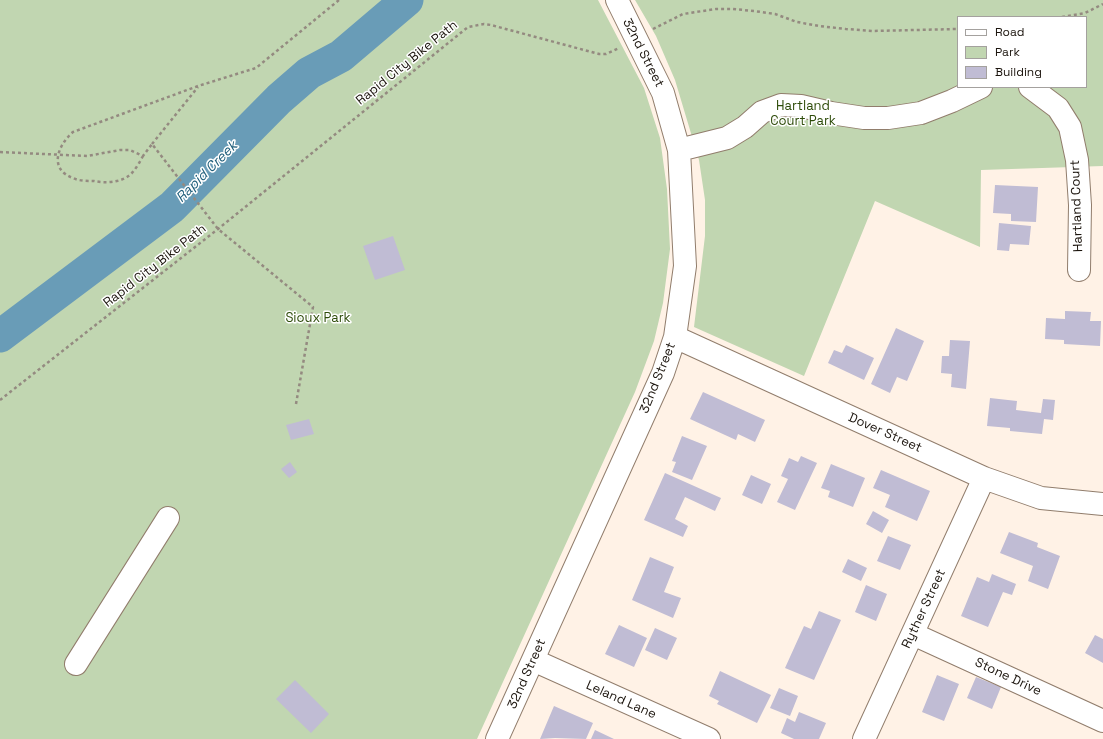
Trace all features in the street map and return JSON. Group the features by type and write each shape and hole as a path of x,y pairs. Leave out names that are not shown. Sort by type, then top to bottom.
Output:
{"street":[{"name":"32nd Street","path":"497,739 663,372 675,337 685,266 679,150 663,93 616,0"},
{"path":"679,150 727,138 745,127 762,112 781,105 801,106 830,113 864,118 888,118 921,113 952,101 979,88"},
{"name":"Hartland Court","path":"1031,88 1058,108 1070,128 1077,160 1080,205 1079,270"},
{"name":"Dover Street","path":"675,337 984,478 1041,498 1103,504"},
{"name":"Ryther Street","path":"864,739 984,478"},
{"path":"76,664 168,518"},
{"name":"Stone Drive","path":"913,634 1103,720"},
{"name":"Leland Lane","path":"533,660 709,739"}],"path":[{"path":"198,86 127,178 118,181 101,182 74,179 66,175 58,163 57,154 65,139 73,132 198,86 256,68 339,0"},
{"path":"1068,16 1085,13 1103,4"},
{"name":"Rapid City Bike Path","path":"0,400 218,229 468,27 484,24 491,25 599,54 606,54 683,14 716,9 754,10 775,14 797,22 846,29 872,31 957,29"},
{"path":"152,144 218,229 313,307 296,404"},
{"path":"0,152 87,156 125,150 134,151 143,156"}],"green space":[{"name":"Sioux Park","path":"0,0 598,0 644,88 660,138 667,189 670,249 663,303 654,341 635,392 477,739 0,739"},
{"name":"Hartland Court Park","path":"635,0 1103,0 1103,166 981,170 980,247 875,201 804,376 694,327 705,236 705,200 699,160 675,80 656,36"}],"building":[{"path":"995,185 1038,187 1036,222 1011,221 1011,214 993,213"},
{"path":"999,223 1031,226 1029,245 1010,244 1009,251 997,250"},
{"path":"393,236 405,270 375,280 363,246"},
{"path":"1065,311 1091,312 1090,321 1101,321 1100,346 1064,344 1064,340 1045,339 1046,318 1065,319"},
{"path":"896,328 924,341 907,381 897,377 890,393 871,384"},
{"path":"950,340 970,341 966,389 951,387 952,374 941,373 942,356 949,356"},
{"path":"846,345 874,358 864,380 828,363 834,350 842,353"},
{"path":"703,392 765,420 755,442 738,434 736,440 690,419"},
{"path":"990,398 1017,401 1016,410 1041,413 1043,399 1055,400 1053,420 1044,419 1042,434 1010,431 1010,428 987,426"},
{"path":"309,419 314,434 291,440 286,425"},
{"path":"682,436 707,446 692,480 672,472 676,462 672,461"},
{"path":"801,456 817,463 795,510 777,502 788,479 781,476 789,458 798,462"},
{"path":"290,462 297,472 289,478 281,469"},
{"path":"831,464 865,478 853,507 828,497 830,491 821,488"},
{"path":"881,470 930,491 917,521 885,507 890,495 873,488"},
{"path":"665,473 721,498 715,511 685,497 675,519 688,526 683,537 644,520"},
{"path":"751,475 771,484 762,504 742,495"},
{"path":"873,511 889,520 882,533 866,524"},
{"path":"1009,532 1038,543 1037,547 1060,556 1048,589 1028,581 1033,566 1000,553"},
{"path":"888,536 911,545 900,570 877,561"},
{"path":"650,557 674,567 664,592 681,598 673,618 632,600"},
{"path":"848,559 867,568 861,581 842,572"},
{"path":"992,574 1016,584 1012,595 1003,592 988,627 961,616 977,577 989,582"},
{"path":"866,585 887,594 876,621 855,612"},
{"path":"819,611 841,620 814,680 785,668 804,626 811,629"},
{"path":"619,625 647,638 634,667 605,654"},
{"path":"655,628 677,638 667,660 645,650"},
{"path":"1095,635 1103,639 1103,663 1085,653"},
{"path":"720,671 771,695 757,723 717,704 719,701 709,696"},
{"path":"937,675 959,684 944,721 922,712"},
{"path":"976,677 1001,687 992,709 967,698"},
{"path":"295,680 329,714 311,733 276,699"},
{"path":"779,688 798,696 790,716 770,708"},
{"path":"554,706 593,723 586,739 540,739"},
{"path":"799,712 826,723 819,739 794,739 781,733 787,718 795,722"},
{"path":"595,730 614,739 591,739"}],"waterway":[{"name":"Rapid Creek","path":"0,336 172,207 279,99 309,73 341,56 407,0"}]}
